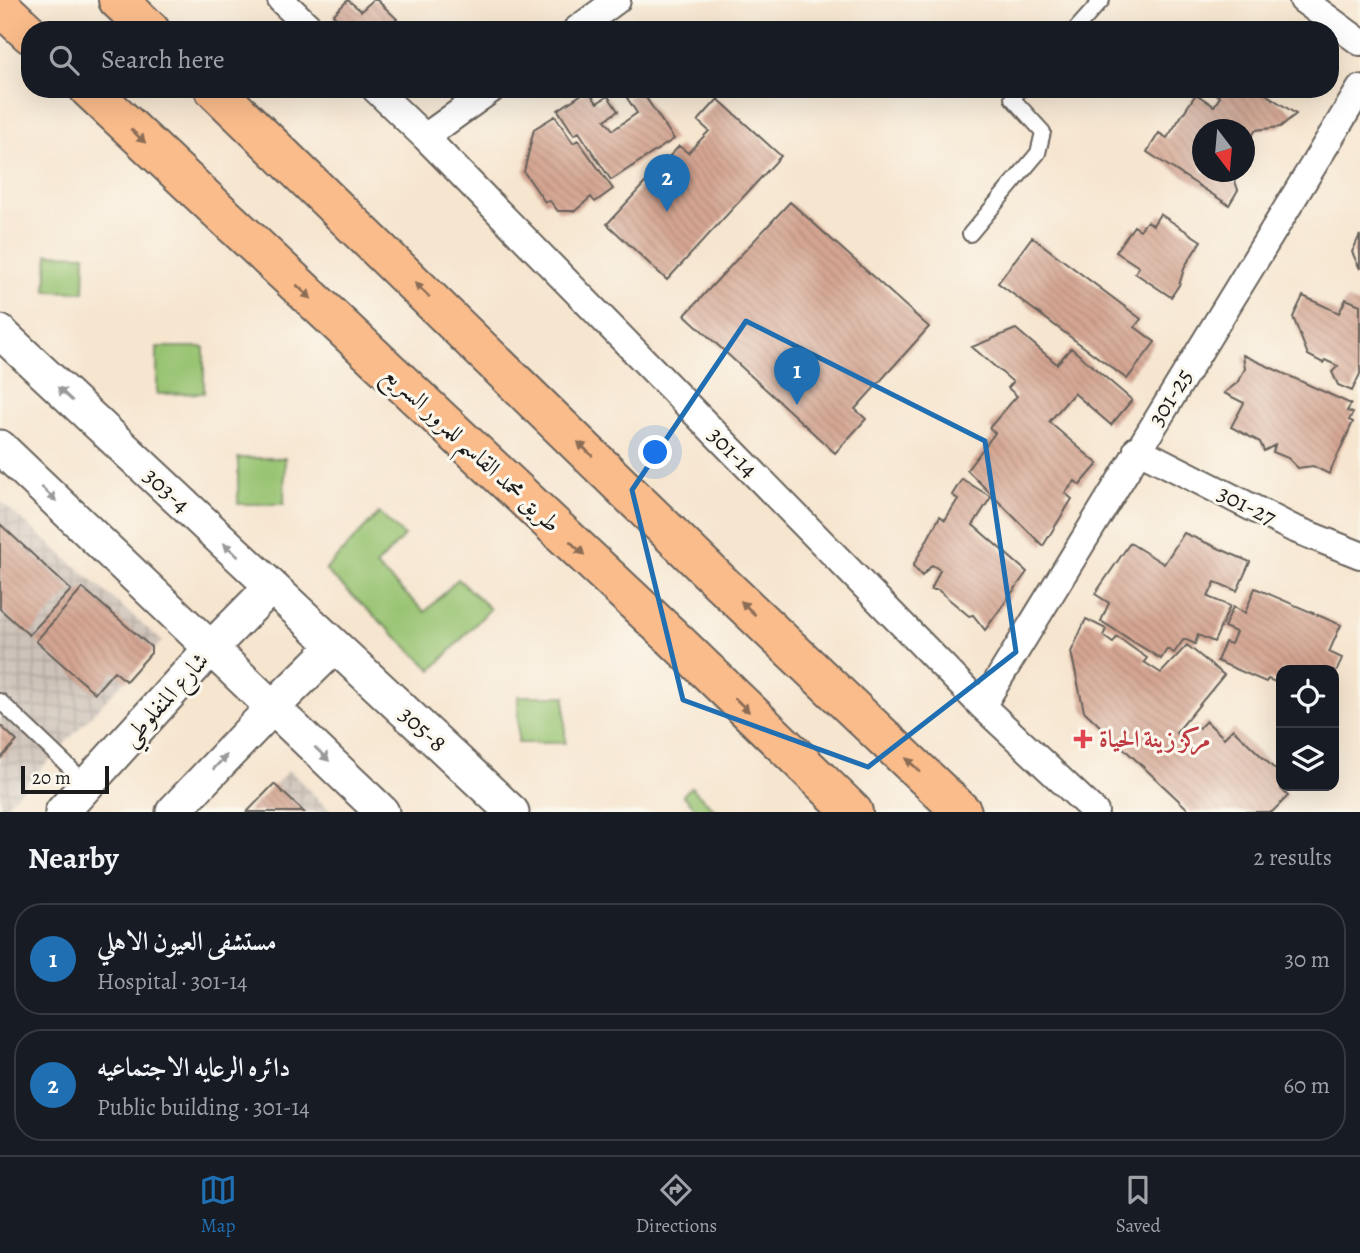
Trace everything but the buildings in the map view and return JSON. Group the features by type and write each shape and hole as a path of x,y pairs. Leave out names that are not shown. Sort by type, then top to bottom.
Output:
{"highway":[{"path":"118,0 140,21"},
{"path":"0,6 21,26"},
{"name":"طريق محمد القاسم للمرور السريع","path":"99,98 671,636 853,812"},
{"path":"223,98 711,573 962,812"}],"street":[{"path":"281,0 303,21"},
{"path":"588,21 617,0"},
{"path":"1303,0 1332,21"},
{"path":"1339,27 1360,42"},
{"name":"301-25","path":"982,706 1360,89"},
{"name":"301-14","path":"384,98 982,706 1095,812"},
{"path":"425,137 479,98"},
{"name":"303-4","path":"0,332 335,646"},
{"path":"0,447 382,812"},
{"name":"301-27","path":"1138,449 1292,528 1360,555"},
{"name":"شارع المنفلوطي","path":"62,812 211,648 271,587"},
{"path":"173,812 272,707 335,646"},
{"name":"305-8","path":"335,646 512,812"}],"lane":[{"path":"1083,21 1102,0"},
{"path":"970,234 1038,153 1042,143 1043,132 1017,98"},
{"path":"0,701 87,784"}],"highlighted area":[{"path":"746,321 985,441 1016,652 868,767 683,700 632,490"}],"shaded area":[{"path":"0,501 162,641 0,812"},
{"path":"289,770 331,812 249,812"}],"green space":[{"path":"48,254 85,255 84,292 46,291"},
{"path":"157,347 204,347 204,393 157,394"},
{"path":"238,458 285,458 284,504 238,504"},
{"path":"379,513 404,536 376,566 425,612 458,579 490,609 432,670 325,570"},
{"path":"518,696 565,696 565,743 518,743"},
{"path":"691,787 717,812 699,812 683,795"}],"place":[{"name":"دائره الرعايه الاجتماعيه","path":"667,212"},
{"name":"مستشفى العيون الاهلي","path":"797,405"},
{"name":"مركز زينة الحياة","path":"1083,739"}]}
